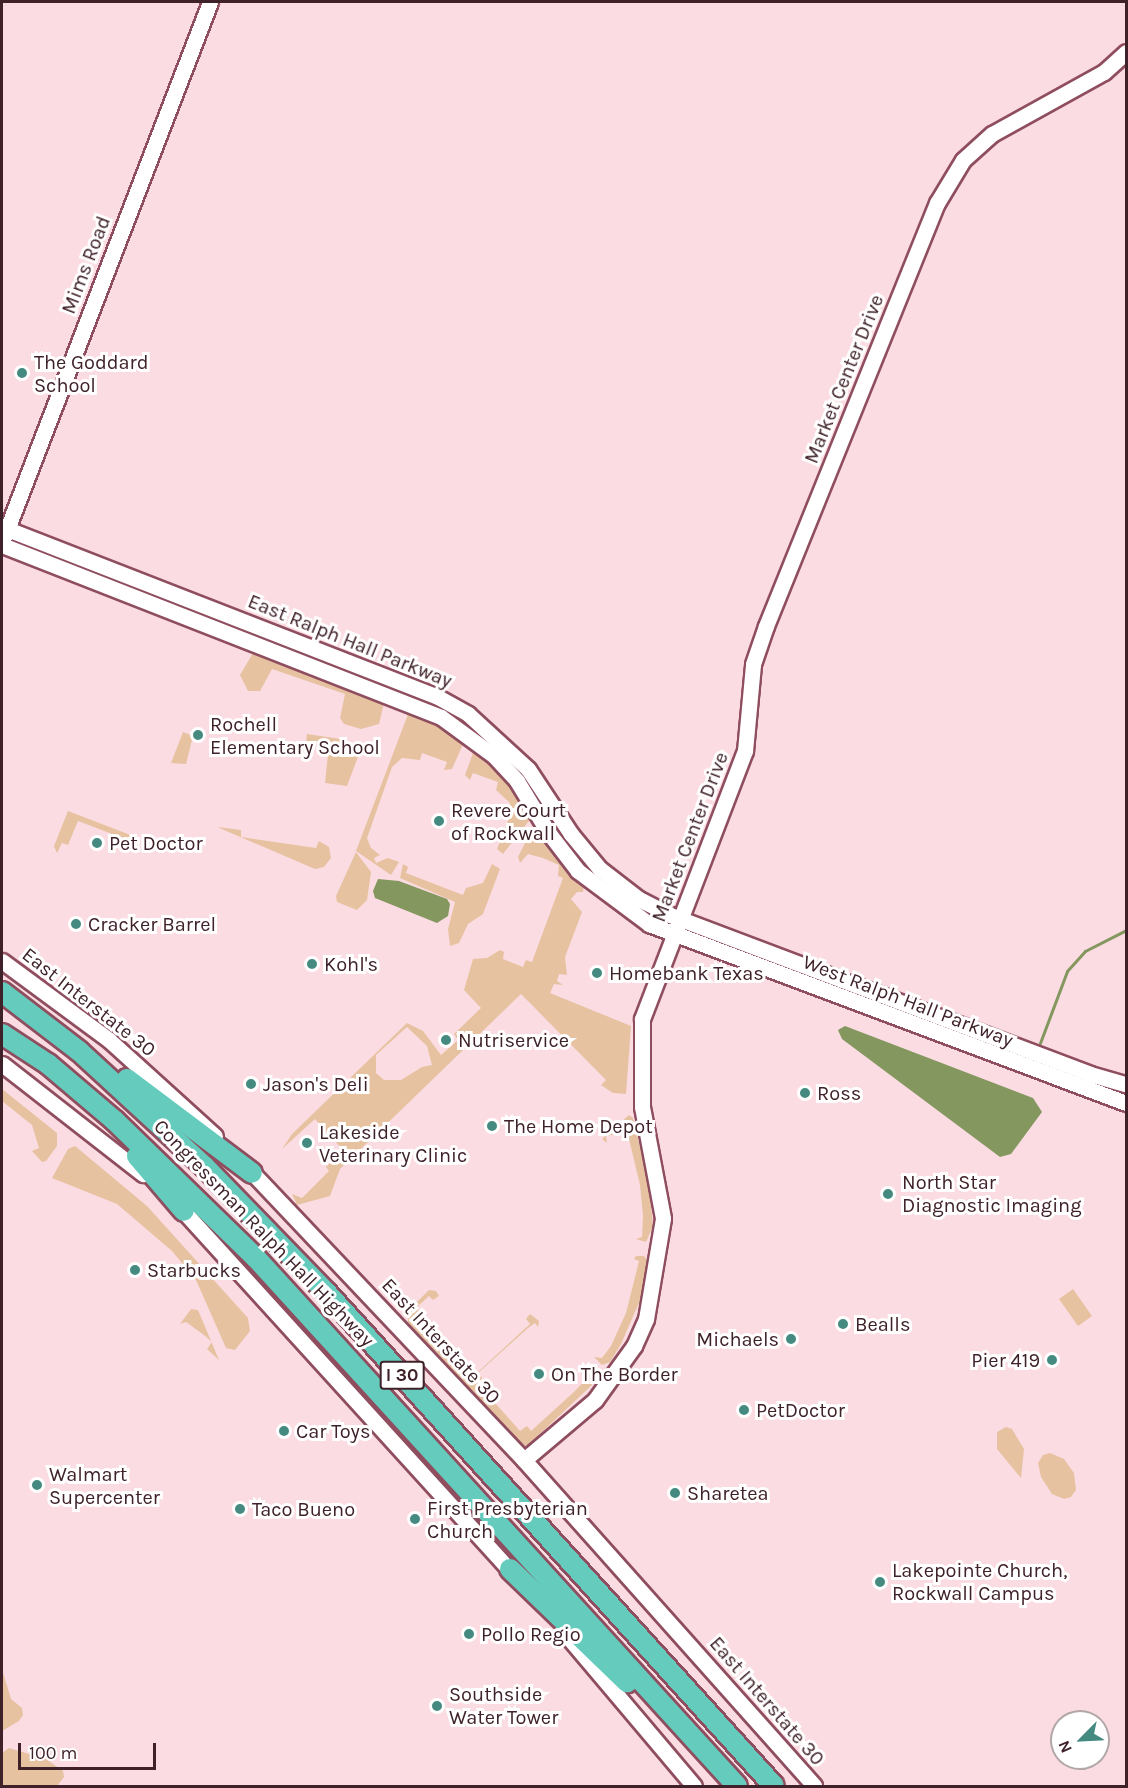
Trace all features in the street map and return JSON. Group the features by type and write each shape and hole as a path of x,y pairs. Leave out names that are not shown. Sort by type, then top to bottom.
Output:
{"highway":[{"path":"2,991 36,1011 252,1173"},
{"name":"Congressman Ralph Hall Highway","path":"2,991 79,1051 212,1175 327,1293 774,1786"},
{"name":"Congressman Ralph Hall Highway","path":"2,1034 48,1064 114,1120 256,1258 738,1786"},
{"path":"2,1044 90,1110 127,1145 184,1210"},
{"path":"510,1569 619,1675 711,1757"}],"main road":[{"name":"Mims Road","path":"3,536 210,2"},
{"name":"Market Center Drive","path":"524,1460 595,1400 619,1370 646,1319 663,1218 642,1107 642,1018 676,936 745,752 753,664 766,626 937,203 963,160 992,134 1104,72 1126,52"},
{"name":"East Ralph Hall Parkway","path":"3,536 436,696 468,714 528,769 571,834 600,869 639,899 681,919"},
{"name":"East Ralph Hall Parkway","path":"3,536 441,717 494,756 517,781 578,871 627,911 676,936"},
{"name":"West Ralph Hall Parkway","path":"681,919 1090,1074 1126,1084"},
{"name":"West Ralph Hall Parkway","path":"676,936 1126,1103"},
{"name":"East Interstate 30","path":"2,961 109,1040 252,1173 524,1460 814,1786"},
{"path":"2,1064 115,1150 184,1210 510,1569 694,1786"}],"shaded area":[{"path":"253,653 384,703 379,724 361,729 344,724 340,718 345,694 272,669 260,691 248,691 240,675"},
{"path":"410,709 430,717 464,742 452,769 444,770 447,762 422,753 420,760 402,758 392,767 367,838 371,848 380,855 374,858 376,863 388,858 399,862 391,875 356,851"},
{"path":"183,732 193,736 186,764 171,763"},
{"path":"307,734 347,740 346,744 361,749 347,786 325,783 329,745 306,742"},
{"path":"480,751 510,780 532,817 503,854 497,849 511,813 510,803 496,790 498,782 473,773 470,780 465,775 473,753"},
{"path":"68,811 133,836 136,844 131,843 133,838 128,840 78,821 68,845 62,843 57,853 54,846"},
{"path":"217,827 241,830 241,837 316,848 319,841 329,847 331,858 324,867 315,869"},
{"path":"541,832 584,886 583,892 577,892 571,899 582,912 565,957 567,975 559,974 557,981 563,985 554,984 550,993 631,1026 626,1094 613,1093 601,1085 606,1080 521,994 340,1169 330,1196 297,1205 292,1194 302,1198 329,1171 326,1167 343,1150 315,1119 282,1149 292,1134 407,1023 423,1031 441,1055 458,1040 454,1034 481,1008 464,990 473,959 487,958 500,950 504,952 503,959 523,967 526,960 532,962 563,878 558,876 559,865 543,858 528,854 520,863 518,857 526,841","holes":["407,1027 427,1046 432,1065 422,1067 401,1080 384,1080 376,1073 376,1055"]},
{"path":"356,852 371,872 367,900 357,910 337,902 336,896"},
{"path":"403,864 408,867 406,873 463,895 466,888 483,883 492,864 500,869 483,914 468,924 459,943 450,946 448,929 455,902 400,878"},
{"path":"378,879 399,881 447,899 450,904 448,916 437,923 375,898 373,891"},
{"path":"845,1026 1033,1098 1042,1112 1011,1154 1000,1157 842,1039 838,1030"},
{"path":"2,1089 57,1133 57,1146 46,1161 42,1162 32,1151 39,1148 32,1125 2,1101"},
{"path":"629,1115 633,1118 649,1184 653,1226 646,1242 636,1239 642,1237 643,1216 640,1185 629,1139 622,1140 621,1133 606,1136 607,1143 602,1139"},
{"path":"75,1146 147,1206 248,1318 250,1331 235,1350 226,1348 196,1280 172,1251 117,1204 52,1178 68,1149"},
{"path":"636,1256 644,1256 649,1262 642,1296 621,1344 610,1362 602,1365 594,1357 602,1358 611,1346 626,1313 639,1261 634,1259"},
{"path":"1073,1289 1092,1316 1078,1326 1059,1299"},
{"path":"429,1290 436,1291 439,1296 433,1300 429,1296 416,1308 420,1313 415,1319 464,1370 470,1365 478,1372 530,1324 526,1319 530,1314 539,1321 538,1327 535,1323 528,1328 478,1373 482,1378 478,1384 520,1431 527,1426 531,1431 575,1391 586,1379 581,1373 591,1374 592,1385 528,1445 518,1446 493,1422 408,1323 408,1311"},
{"path":"191,1309 198,1310 211,1341 186,1322 180,1324"},
{"path":"212,1342 219,1360 207,1349"},
{"path":"1006,1427 1012,1429 1024,1449 1021,1478 997,1449 997,1432"},
{"path":"1050,1453 1064,1459 1074,1473 1076,1490 1071,1497 1064,1499 1052,1494 1041,1477 1038,1463 1043,1455"},
{"path":"2,1669 11,1699 22,1708 23,1715 19,1721 2,1731"},
{"path":"9,1748 46,1759 63,1771 64,1777 57,1786 2,1786 2,1753"}],"waterway":[{"path":"1040,1043 1067,971 1085,951 1126,930"}],"place":[{"name":"The Goddard School","path":"22,373"},
{"name":"Rochell Elementary School","path":"198,735"},
{"name":"Revere Court of Rockwall","path":"439,821"},
{"name":"Pet Doctor","path":"97,843"},
{"name":"Cracker Barrel","path":"76,924"},
{"name":"Kohl's","path":"312,964"},
{"name":"Homebank Texas","path":"597,973"},
{"name":"Nutriservice","path":"446,1040"},
{"name":"Jason's Deli","path":"251,1084"},
{"name":"Ross","path":"805,1093"},
{"name":"The Home Depot","path":"492,1126"},
{"name":"Lakeside Veterinary Clinic","path":"307,1143"},
{"name":"North Star Diagnostic Imaging","path":"888,1194"},
{"name":"Starbucks","path":"135,1270"},
{"name":"Bealls","path":"843,1324"},
{"name":"Michaels","path":"791,1339"},
{"name":"Pier 419","path":"1052,1360"},
{"name":"On The Border","path":"539,1374"},
{"name":"PetDoctor","path":"744,1410"},
{"name":"Car Toys","path":"284,1431"},
{"name":"Walmart Supercenter","path":"37,1485"},
{"name":"Sharetea","path":"675,1493"},
{"name":"Taco Bueno","path":"240,1509"},
{"name":"First Presbyterian Church","path":"415,1519"},
{"name":"Lakepointe Church, Rockwall Campus","path":"880,1582"},
{"name":"Pollo Regio","path":"469,1634"},
{"name":"Southside Water Tower","path":"437,1706"}]}
